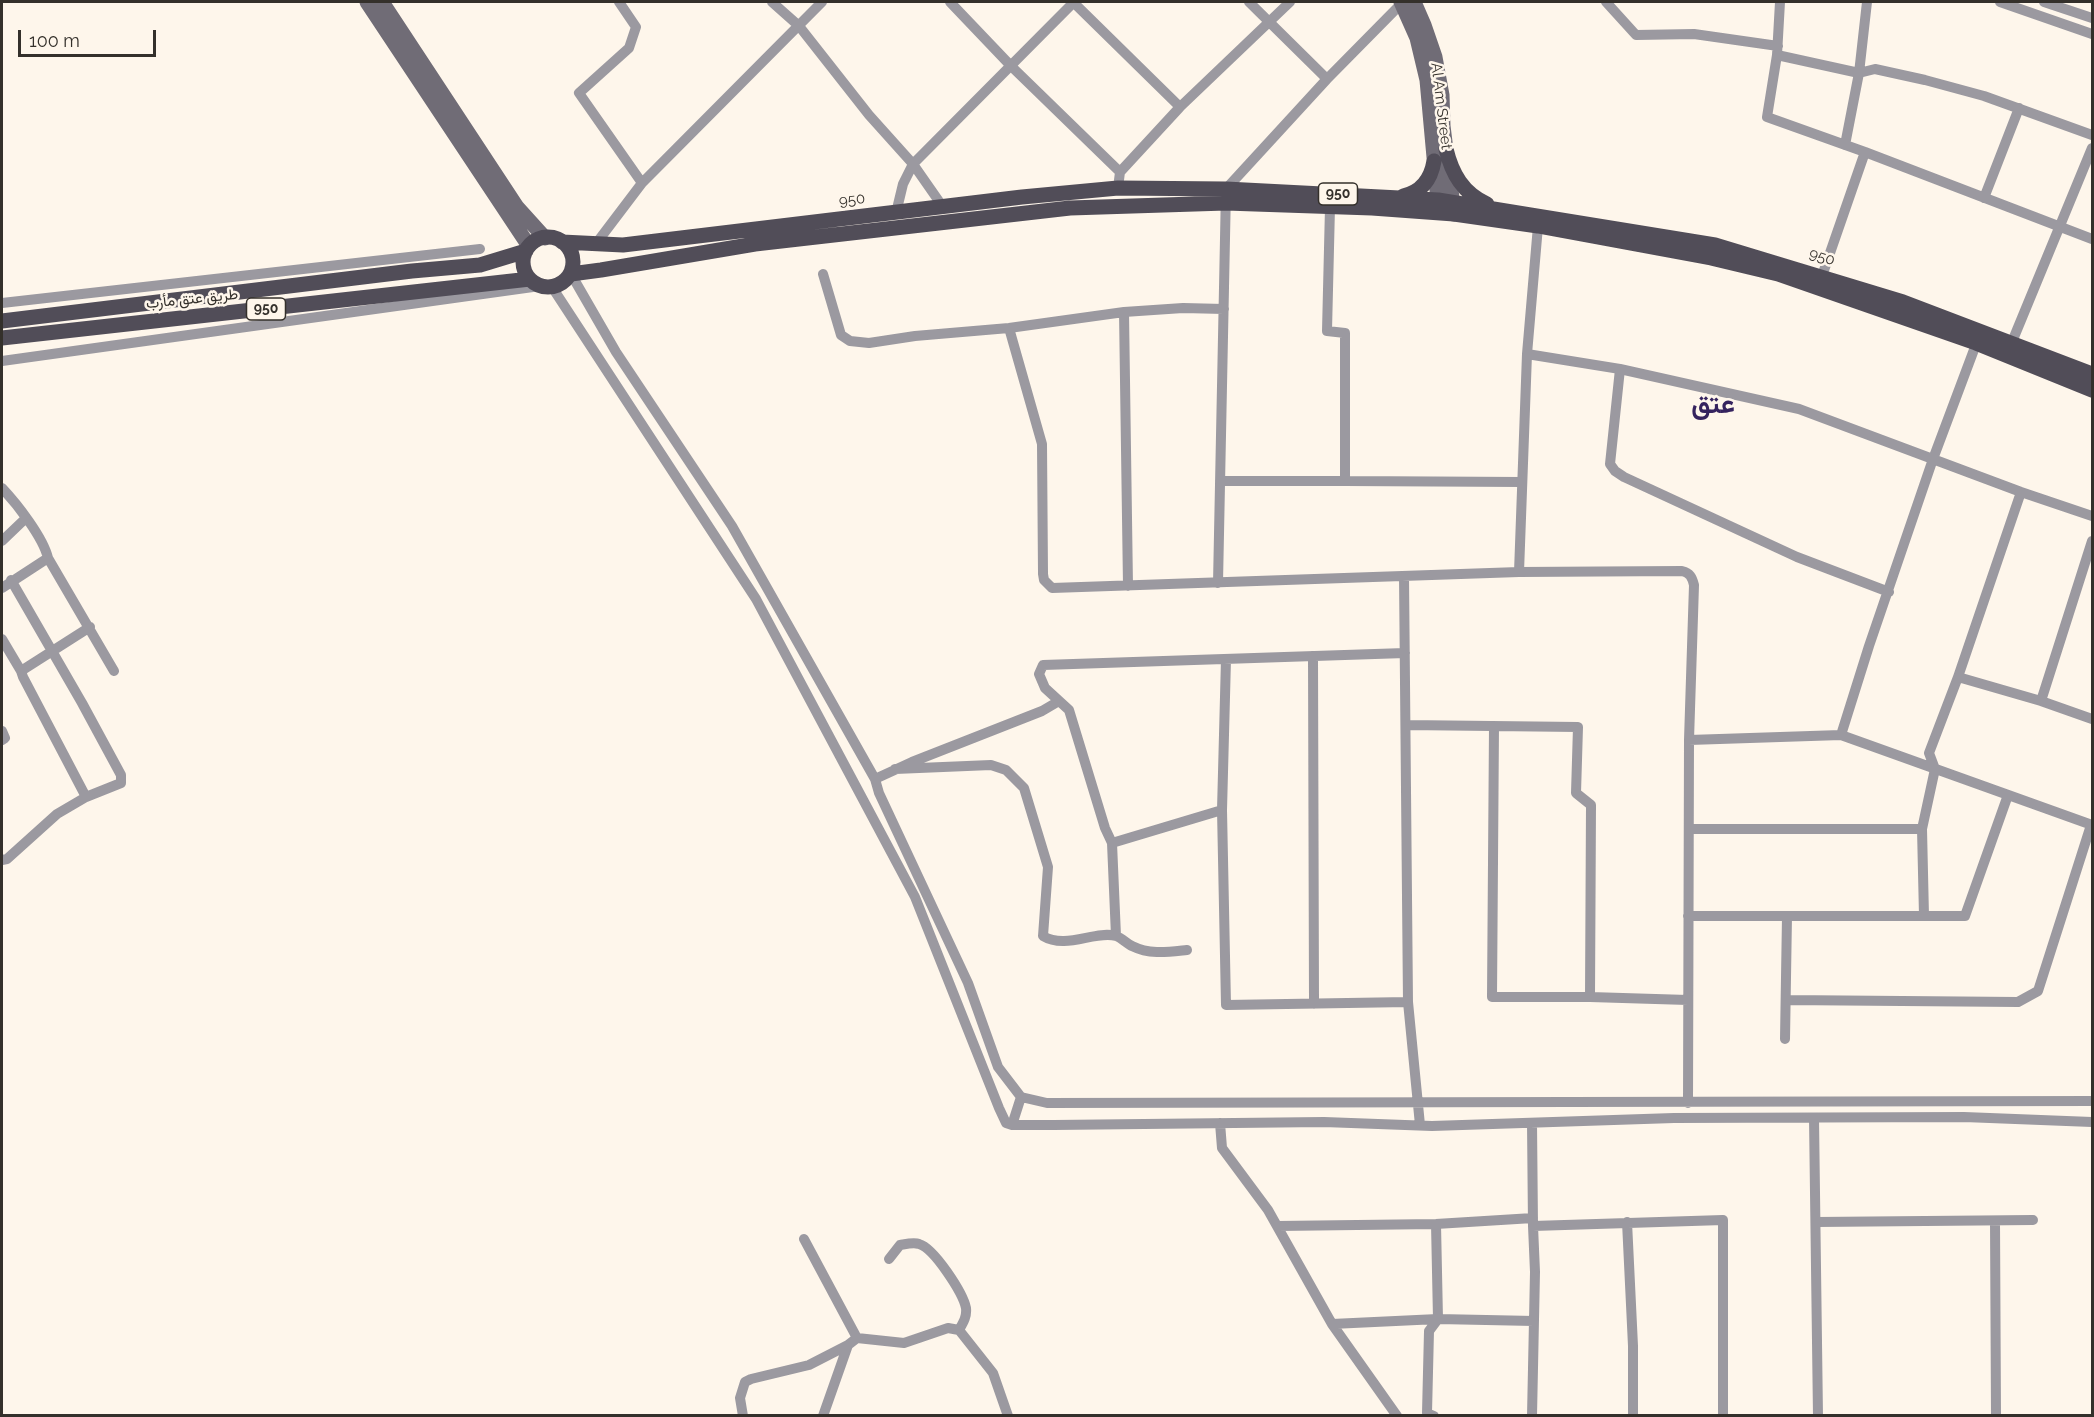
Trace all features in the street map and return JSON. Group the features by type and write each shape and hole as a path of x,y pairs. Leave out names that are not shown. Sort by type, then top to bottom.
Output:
{"main road":[{"path":"368,2 528,249 524,269 540,284 563,283 571,274 573,256 562,242 545,238 517,207 382,2"},
{"name":"Al Am Street","path":"1405,2 1424,25 1435,57 1442,95 1446,149 1446,207"},
{"name":"Al Am Street","path":"1405,2 1417,38 1426,80 1434,161 1446,207"},
{"path":"1446,149 1451,168 1462,186 1477,199 1496,208"},
{"path":"1394,196 1412,194 1426,183 1432,173 1434,161"},
{"name":"950","path":"571,274 944,214 1118,189 1226,196 1330,207 1496,208 1715,245 1822,276 1902,302 2092,390"},
{"name":"950","path":"562,242 623,245 896,213 944,214 1070,208 1226,196 1394,196 1711,258 1778,274 1978,337 2012,342 2092,374"},
{"path":"528,249 545,238"},
{"name":"طريق عتق مأرب","path":"2,321 412,271 480,265 528,249"},
{"name":"طريق عتق مأرب","path":"2,338 540,284"}],"street":[{"path":"620,2 636,27 629,48 579,93 642,183"},
{"path":"772,2 799,26 869,115 913,164 944,214"},
{"path":"595,245 642,183 822,2"},
{"path":"950,2 1011,66 1120,172"},
{"path":"896,213 903,184 913,164 1073,2 1180,107"},
{"path":"1249,2 1327,79"},
{"path":"1118,189 1120,172 1180,107 1290,2"},
{"path":"1218,583 1226,196 1327,79 1405,2"},
{"path":"1606,2 1636,35 1694,34 1778,51 1859,73 1875,69 1984,96 2092,135"},
{"path":"1780,2 1778,51 1767,117 2092,239"},
{"path":"1845,145 1859,73 1867,2"},
{"path":"2000,2 2092,34"},
{"path":"2044,2 2092,18"},
{"path":"1984,198 2019,108"},
{"path":"2012,342 2092,148"},
{"path":"1822,276 1865,152"},
{"path":"1330,207 1327,331 1345,333 1345,481"},
{"path":"1520,572 1527,354 1539,226"},
{"path":"2,303 480,249"},
{"path":"571,274 616,352 732,526 875,779 879,793 968,983 998,1067 1021,1097 1047,1103 2092,1101"},
{"path":"823,274 841,335 850,341 869,343 915,336 1009,328 1124,312 1183,308 1224,309"},
{"path":"2,361 540,284 756,599 915,897 1006,1123 1012,1125 1324,1122 1420,1125 1533,1124 1700,1118 1964,1117 2092,1122"},
{"path":"1124,312 1128,586"},
{"path":"1009,328 1042,444 1044,580 1052,588 1520,572 1682,571 1688,573 1694,585 1689,740 1688,1000 1693,1103 1700,1118"},
{"path":"1841,735 1933,459 1978,337"},
{"path":"1527,354 1620,369 1799,409 2021,492 2092,516"},
{"path":"1620,369 1610,464 1615,471 1797,557 1888,592"},
{"path":"1220,481 1522,482"},
{"path":"2,488 26,518 114,671"},
{"path":"1924,916 1922,829 1935,769 1929,753 1958,677 2021,492"},
{"path":"2,541 26,518"},
{"path":"2041,701 2092,541"},
{"path":"2,588 48,558"},
{"path":"1404,576 1408,1002 1420,1125"},
{"path":"2,860 7,859 57,814 86,797 121,783 121,776 53,651 11,580"},
{"path":"21,671 90,627"},
{"path":"2,639 86,797"},
{"path":"1116,936 1112,843 1105,828 1069,710 1045,688 1039,674 1043,666 1405,653"},
{"path":"1313,656 1314,1004"},
{"path":"1226,659 1222,810 1226,1005 1408,1002"},
{"path":"1958,677 2041,701 2092,719"},
{"path":"875,779 1042,711 1059,701"},
{"path":"1406,725 1578,727 1576,794 1591,805 1590,997"},
{"path":"1494,726 1492,997 1688,1000"},
{"path":"2,731 5,738 2,740"},
{"path":"1689,740 1841,735 2092,825 2038,992 2018,1002 1786,1000"},
{"path":"895,769 991,765 1006,770 1024,788 1048,867 1043,936 1048,939 1068,941 1116,936 1133,947 1155,953 1187,950"},
{"path":"863,800 879,793"},
{"path":"1688,916 1965,916 2008,795"},
{"path":"1112,843 1222,810"},
{"path":"1689,829 1922,829"},
{"path":"1785,1039 1787,916"},
{"path":"1012,1125 1021,1097"},
{"path":"1161,1103 1161,1124"},
{"path":"1324,1103 1324,1122"},
{"path":"1814,1118 1818,1416"},
{"path":"1220,1123 1222,1148 1268,1210 1332,1324 1397,1416"},
{"path":"1532,1416 1533,1124"},
{"path":"1278,1226 1723,1220 1723,1416"},
{"path":"1817,1222 2033,1220"},
{"path":"1995,1221 1996,1416"},
{"path":"1627,1222 1633,1346 1633,1416"},
{"path":"1434,1416 1426,1413 1426,1387 1429,1331 1438,1320 1436,1224"},
{"path":"804,1239 853,1342 823,1416"},
{"path":"889,1258 900,1245 919,1243 931,1251 961,1294 964,1302 965,1320 959,1330"},
{"path":"1332,1324 1438,1320 1534,1321"},
{"path":"743,1416 740,1398 745,1382 751,1378 809,1365 853,1342 903,1343 948,1328 959,1330 993,1373 1008,1416"}],"district":[{"name":"عتق","path":"1713,405"}]}
